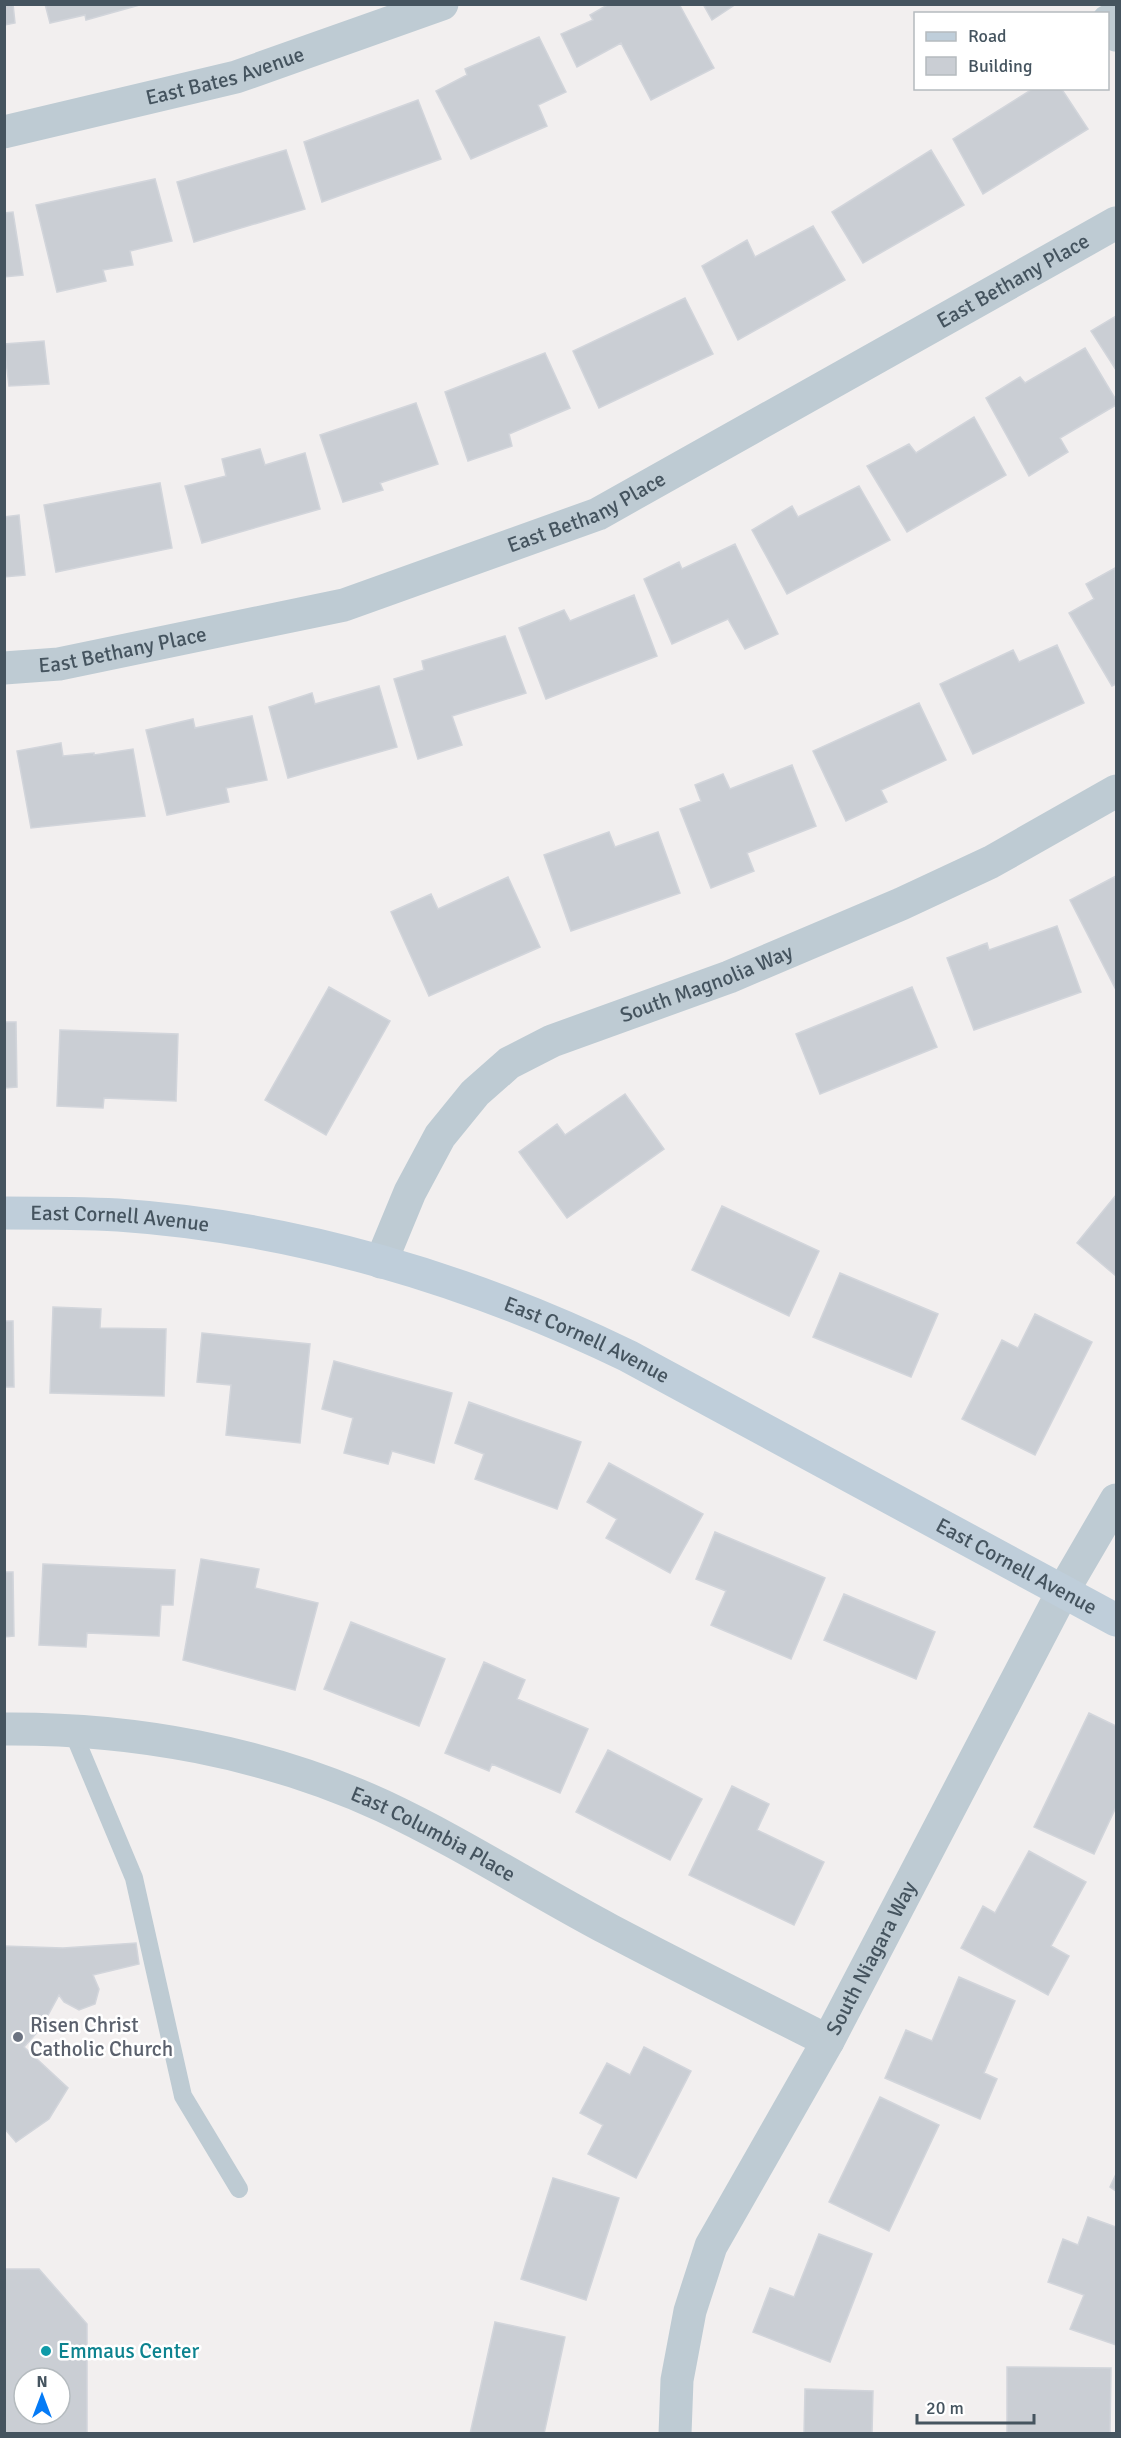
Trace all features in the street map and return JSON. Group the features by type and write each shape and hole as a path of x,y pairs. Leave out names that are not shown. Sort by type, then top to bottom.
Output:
{"street":[{"name":"East Bates Avenue","path":"4,132 236,77 442,4"},
{"name":"East Bethany Place","path":"4,668 59,664 344,604 598,514 1116,224"},
{"name":"South Magnolia Way","path":"381,1262 410,1192 440,1136 475,1093 509,1063 552,1041 729,977 901,904 991,862 1116,790"},
{"name":"East Cornell Avenue","path":"4,1213 118,1215 191,1222 305,1242 381,1262 504,1301 567,1326 628,1356 1116,1620"},
{"name":"South Niagara Way","path":"675,2433 677,2380 690,2311 711,2247 828,2041 1063,1591 1116,1500"},
{"name":"East Columbia Place","path":"4,1729 72,1730 135,1736 208,1749 277,1766 363,1798 475,1852 608,1929 828,2041"}],"lane":[{"path":"72,1730 134,1878 183,2096 239,2189"}],"building":[{"path":"4,4 13,4 15,23 4,25"},
{"path":"45,4 143,4 86,20 85,15 50,23"},
{"path":"609,4 679,4 714,68 651,100 621,43 577,67 561,34 593,20 590,15"},
{"path":"703,4 736,4 712,20"},
{"path":"539,37 566,92 538,105 547,126 471,159 436,91 467,75 465,69"},
{"path":"1031,90 1062,90 1088,129 983,194 953,139"},
{"path":"418,100 441,159 322,202 304,142"},
{"path":"286,150 305,209 194,242 177,182"},
{"path":"931,150 964,205 863,263 832,212"},
{"path":"155,179 172,241 130,251 133,265 103,270 106,281 57,292 36,205"},
{"path":"13,212 23,275 4,277 4,213"},
{"path":"813,226 845,280 738,340 702,266 747,240 755,257"},
{"path":"685,298 713,354 599,408 573,351"},
{"path":"1116,316 1116,370 1091,331"},
{"path":"44,341 49,384 9,386 4,344"},
{"path":"1085,348 1116,400 1116,405 1060,438 1068,452 1029,476 986,398 1020,377 1025,383"},
{"path":"545,353 570,408 509,434 512,446 468,461 445,392"},
{"path":"416,403 438,464 380,483 383,490 343,502 320,435"},
{"path":"974,417 1006,475 907,532 867,466 909,444 916,453"},
{"path":"260,449 265,465 305,453 320,509 202,543 185,486 226,476 222,459"},
{"path":"160,483 172,548 56,572 44,505"},
{"path":"859,486 890,540 787,594 752,530 792,506 798,517"},
{"path":"19,515 25,575 4,577 4,517"},
{"path":"735,544 778,634 745,649 728,619 672,644 644,579 679,562 682,569"},
{"path":"1115,568 1116,684 1112,686 1069,613 1094,599 1086,584"},
{"path":"634,595 657,656 546,699 519,628 564,610 570,621"},
{"path":"505,636 526,693 452,716 462,745 418,759 394,679 424,670 422,661"},
{"path":"1057,645 1084,703 973,754 940,684 1013,650 1019,662"},
{"path":"379,686 397,747 288,778 269,707 312,693 315,704"},
{"path":"919,703 946,760 881,790 887,802 846,821 813,751"},
{"path":"252,716 267,780 226,788 229,802 167,815 146,730 193,719 195,728"},
{"path":"61,743 63,756 94,753 94,755 133,749 145,816 31,828 17,751"},
{"path":"792,765 816,826 747,853 754,871 711,888 680,809 701,801 695,785 723,774 730,789"},
{"path":"609,832 615,847 658,832 680,893 571,931 544,855"},
{"path":"1116,876 1116,990 1070,900"},
{"path":"508,877 540,947 429,996 391,912 431,894 438,909"},
{"path":"1057,926 1081,992 974,1030 947,958 987,943 989,950"},
{"path":"329,987 390,1021 326,1135 265,1100"},
{"path":"912,987 937,1047 820,1094 796,1034"},
{"path":"4,1022 16,1022 17,1087 4,1088"},
{"path":"60,1030 178,1034 176,1101 104,1098 103,1108 57,1106"},
{"path":"625,1094 664,1149 567,1218 519,1152 557,1124 565,1135"},
{"path":"1116,1195 1116,1276 1077,1243"},
{"path":"722,1206 819,1251 789,1316 692,1270"},
{"path":"840,1273 938,1314 911,1377 813,1337"},
{"path":"53,1307 101,1309 100,1328 166,1329 164,1396 50,1393"},
{"path":"1035,1314 1092,1342 1035,1455 962,1419 1002,1340 1018,1348"},
{"path":"4,1321 13,1321 14,1387 4,1387"},
{"path":"202,1333 310,1344 300,1443 226,1435 231,1385 197,1382"},
{"path":"334,1361 452,1393 434,1463 392,1451 388,1464 344,1453 353,1418 322,1409"},
{"path":"469,1402 581,1442 557,1509 475,1479 484,1454 455,1443"},
{"path":"609,1463 703,1514 670,1573 606,1538 617,1519 587,1502"},
{"path":"715,1532 825,1578 791,1659 711,1625 726,1591 696,1579"},
{"path":"201,1559 259,1569 255,1588 318,1603 295,1690 183,1660"},
{"path":"43,1564 175,1570 173,1605 161,1605 159,1636 87,1633 86,1647 39,1645"},
{"path":"4,1572 13,1572 14,1636 4,1637"},
{"path":"844,1594 935,1632 916,1679 824,1640"},
{"path":"351,1622 445,1659 419,1726 324,1689"},
{"path":"484,1662 525,1680 517,1699 588,1729 560,1793 492,1764 489,1771 445,1753"},
{"path":"1089,1713 1116,1726 1116,1807 1094,1854 1034,1827"},
{"path":"608,1750 702,1799 670,1860 576,1812"},
{"path":"732,1786 769,1804 757,1830 824,1862 794,1925 689,1875"},
{"path":"1029,1851 1086,1882 1051,1946 1069,1956 1048,1995 961,1948 983,1906 995,1913"},
{"name":"Risen Christ Catholic Church","path":"136,1943 139,1964 93,1975 99,1989 95,2004 79,2010 64,2002 59,1995 41,2028 24,2047 68,2088 49,2119 16,2142 4,2128 4,1946 63,1948"},
{"path":"959,1977 1015,2001 984,2073 997,2079 980,2119 885,2078 906,2030 932,2041"},
{"path":"644,2047 691,2071 636,2178 588,2154 603,2125 580,2113 607,2063 630,2075"},
{"path":"880,2097 939,2125 889,2231 829,2202"},
{"path":"1116,2174 1116,2191 1110,2187"},
{"path":"553,2178 619,2198 586,2300 521,2279"},
{"path":"1088,2217 1116,2227 1116,2345 1070,2329 1084,2295 1048,2282 1063,2239 1078,2245"},
{"path":"819,2234 872,2254 830,2362 753,2332 770,2288 794,2297"},
{"name":"Emmaus Center","path":"4,2269 39,2269 87,2324 87,2434 4,2434"},
{"path":"495,2322 565,2337 544,2434 470,2434"},
{"path":"1007,2367 1111,2368 1110,2434 1007,2434"},
{"path":"805,2389 873,2391 872,2434 804,2434"}],"place":[{"name":"Risen Christ Catholic Church","path":"18,2037"},
{"name":"Emmaus Center","path":"46,2351"}]}
